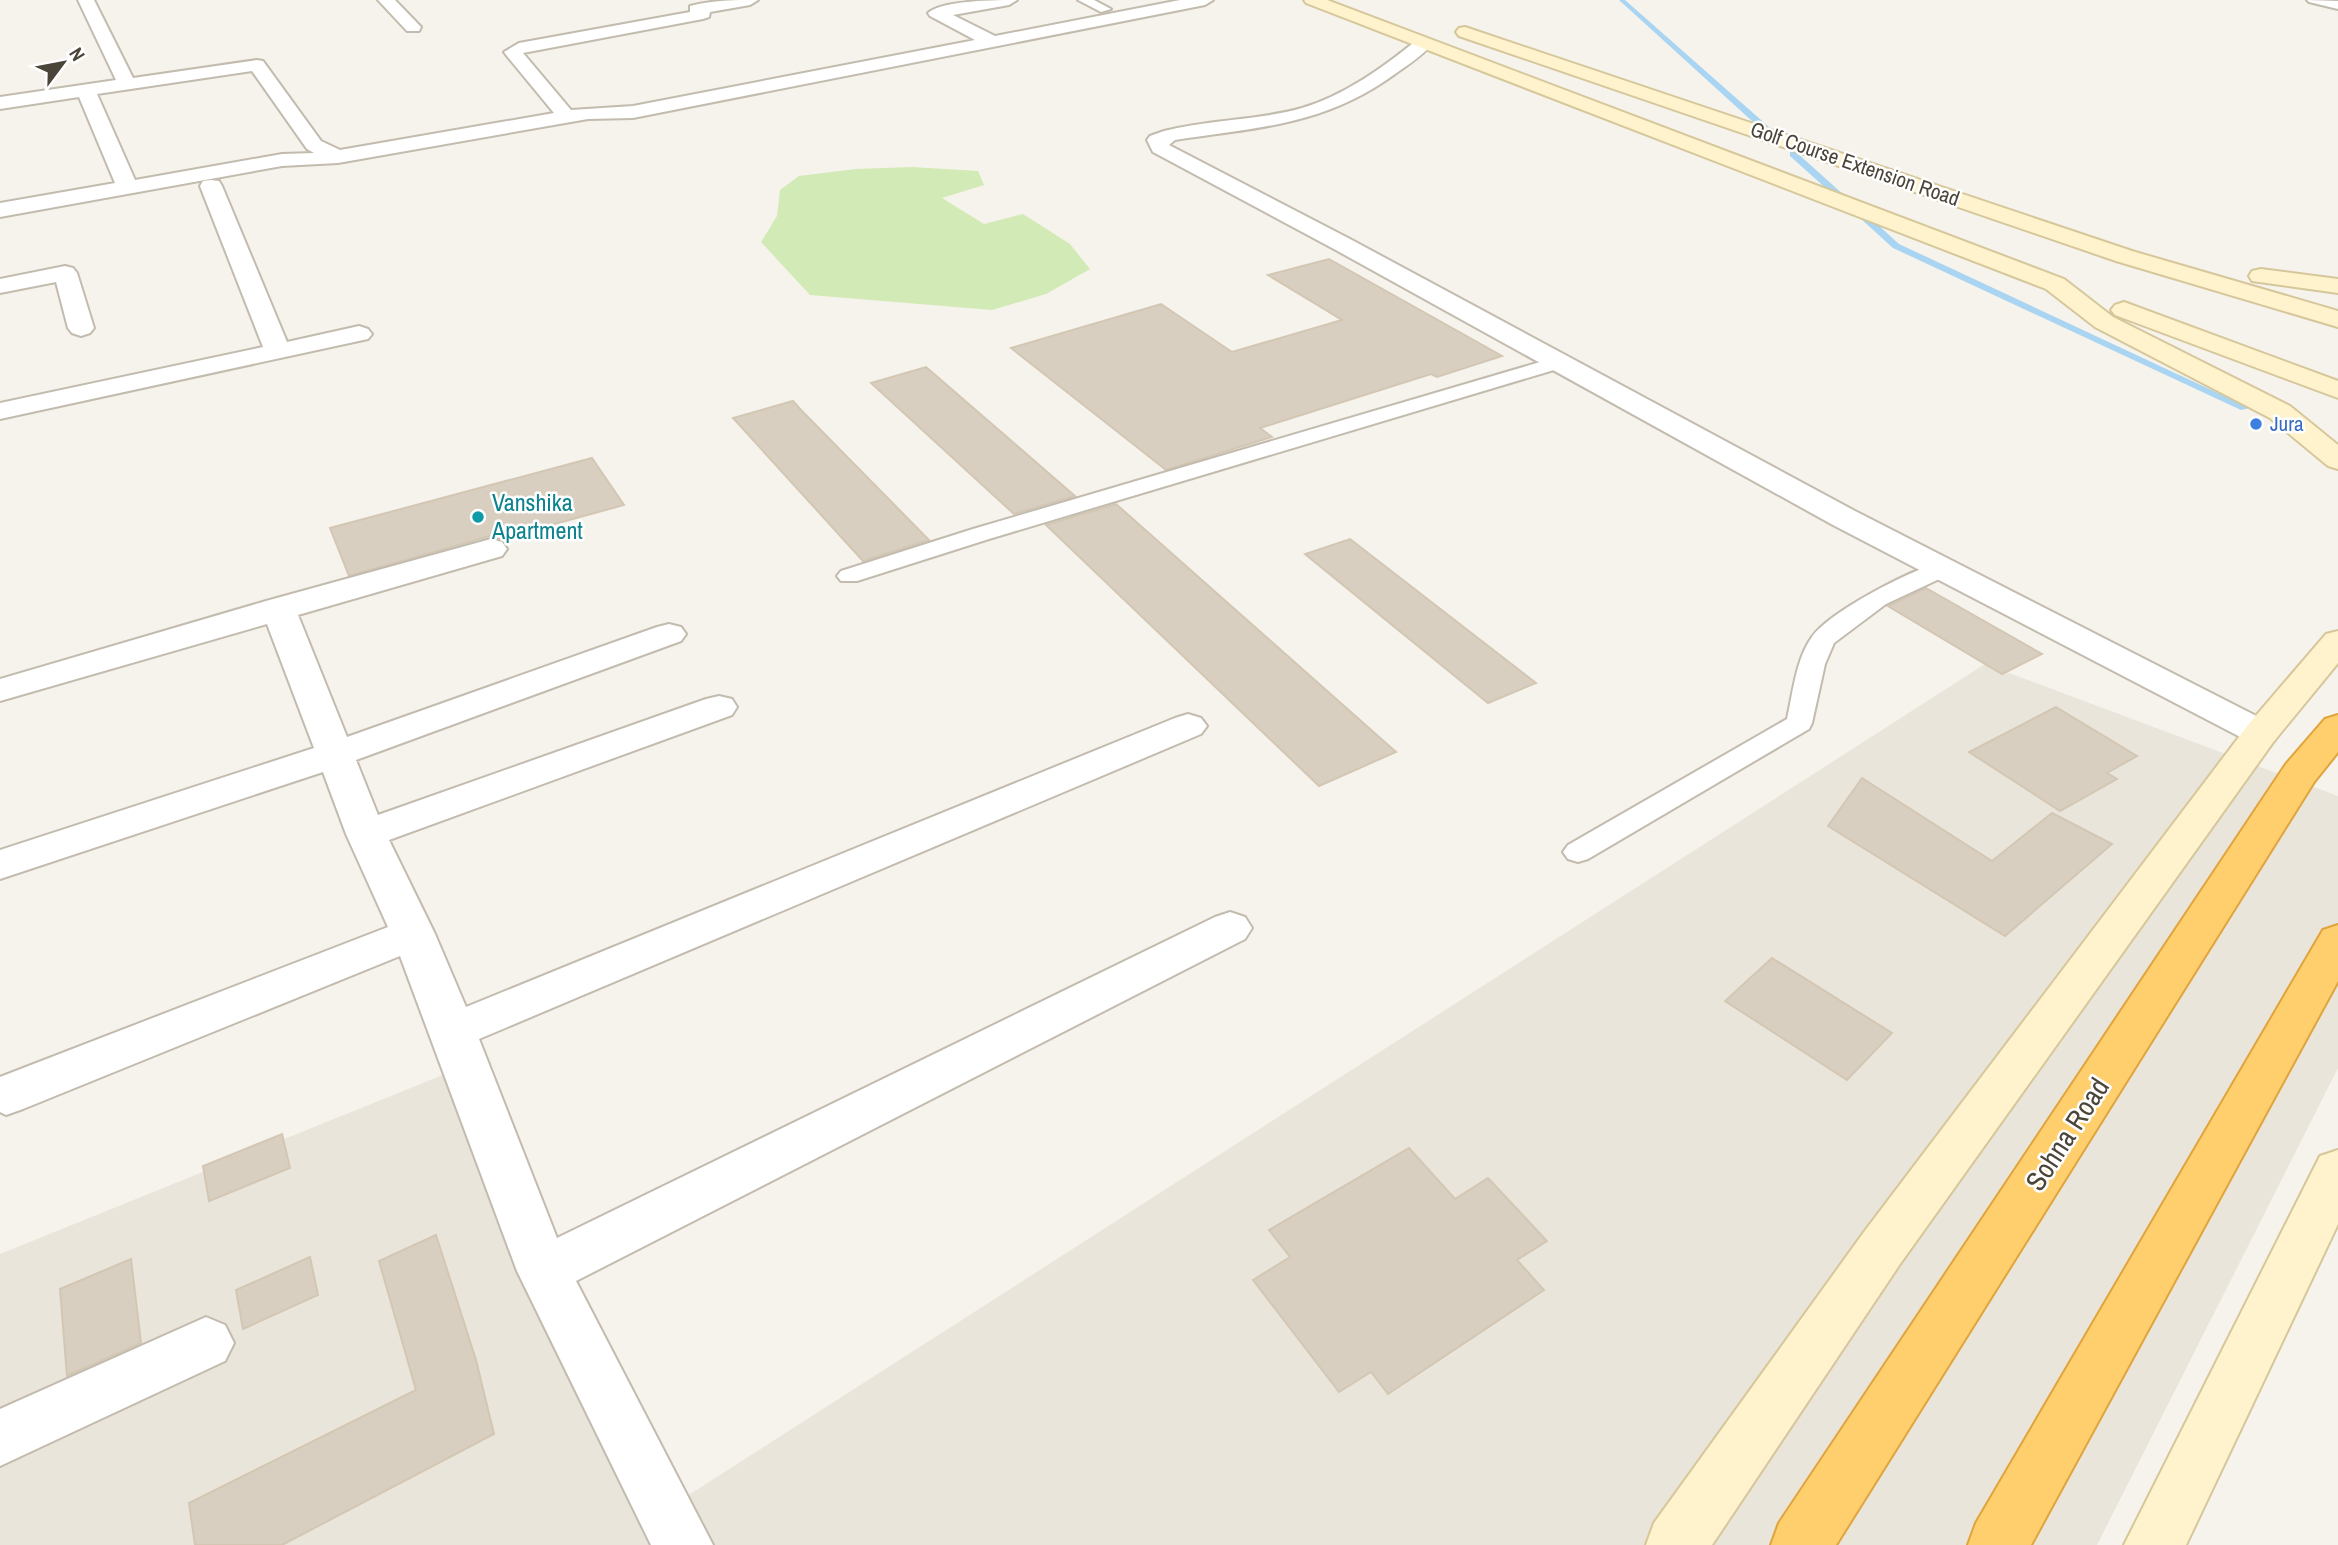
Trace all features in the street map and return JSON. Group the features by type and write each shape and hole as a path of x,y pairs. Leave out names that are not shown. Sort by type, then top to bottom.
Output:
{"highway":[{"name":"Sohna Road","path":"1801,1545 2300,773 2338,727"},
{"path":"1998,1545 2338,941"}],"main road":[{"path":"1312,0 2338,390"},
{"name":"Golf Course Extension Road","path":"1447,26 2124,256 2338,319"},
{"path":"2124,256 2338,286"},
{"path":"2055,284 2104,322 2280,412 2338,460"},
{"path":"1676,1545 1882,1248 2261,733 2338,641"},
{"path":"2154,1545 2338,1171"}],"street":[{"path":"86,0 127,84"},
{"path":"386,0 413,27"},
{"path":"567,117 513,52 519,48 703,14 696,9 750,0"},
{"path":"984,37 936,13 1009,0"},
{"path":"1045,25 1150,0"},
{"path":"0,224 280,174 331,158 588,113 633,112 1045,25 1205,0"},
{"path":"1424,43 1406,59 1344,96 1311,112 1171,135 1157,140 1160,148 1942,569 2261,733"},
{"path":"1,96 86,90 257,65 314,145 331,158"},
{"path":"86,90 127,187"},
{"path":"0,210 282,159 331,158"},
{"path":"211,186 278,351"},
{"path":"0,286 65,273 81,328"},
{"path":"0,411 359,334"},
{"path":"0,690 278,608 491,550"},
{"path":"278,608 366,834 413,934 453,1031 543,1270 683,1545"},
{"path":"0,865 337,754 669,634"},
{"path":"366,834 719,707"},
{"path":"453,1031 1188,726"},
{"path":"543,1270 1230,928"},
{"path":"6,1096 413,934"},
{"path":"0,1438 206,1343"}],"lane":[{"path":"1084,0 1105,9"},
{"path":"2313,0 2338,5"},
{"path":"849,576 994,530 1557,363"},
{"path":"1578,852 1799,723 1812,664 1823,639 1877,599 1942,569"}],"shaded area":[{"path":"1985,664 2338,796 2338,1068 2097,1545 0,1545 0,1254 475,1062 670,1507"}],"green space":[{"path":"912,167 978,171 984,185 942,198 984,224 1023,214 1070,244 1090,269 1046,294 992,310 810,295 761,242 777,216 780,190 799,176 856,169"}],"building":[{"path":"1329,259 1502,356 1437,377 1431,374 1260,428 1272,437 1166,470 1011,348 1161,304 1232,352 1342,320 1268,275"},
{"path":"926,367 1075,496 1014,514 871,383"},
{"path":"793,401 929,540 863,561 733,418"},
{"name":"Vanshika Apartment","path":"592,458 624,505 500,539 490,536 349,576 330,528"},
{"path":"1116,504 1396,752 1319,786 1046,525"},
{"path":"1350,539 1536,683 1488,703 1305,554"},
{"path":"1926,588 2042,654 2002,674 1888,606"},
{"path":"2056,707 2137,756 2107,773 2117,779 2060,811 1969,752"},
{"path":"1862,778 1992,861 2052,813 2112,844 2005,936 1828,826"},
{"path":"1772,958 1892,1033 1847,1080 1725,1001"},
{"path":"282,1134 290,1168 209,1201 203,1166"},
{"path":"1409,1148 1455,1199 1488,1178 1547,1241 1517,1260 1544,1290 1388,1394 1371,1372 1339,1392 1253,1280 1290,1257 1269,1230"},
{"path":"436,1235 476,1360 494,1434 282,1545 195,1545 189,1503 416,1390 379,1261"},
{"path":"310,1257 318,1295 243,1329 236,1290"},
{"path":"131,1259 141,1343 67,1376 60,1289"}],"waterway":[{"path":"1622,0 1766,129"},
{"path":"1793,154 1842,198"},
{"path":"1863,216 1896,246 2245,408"}],"place":[{"name":"Jura","path":"2256,424"},
{"name":"Vanshika Apartment","path":"478,517"}]}
